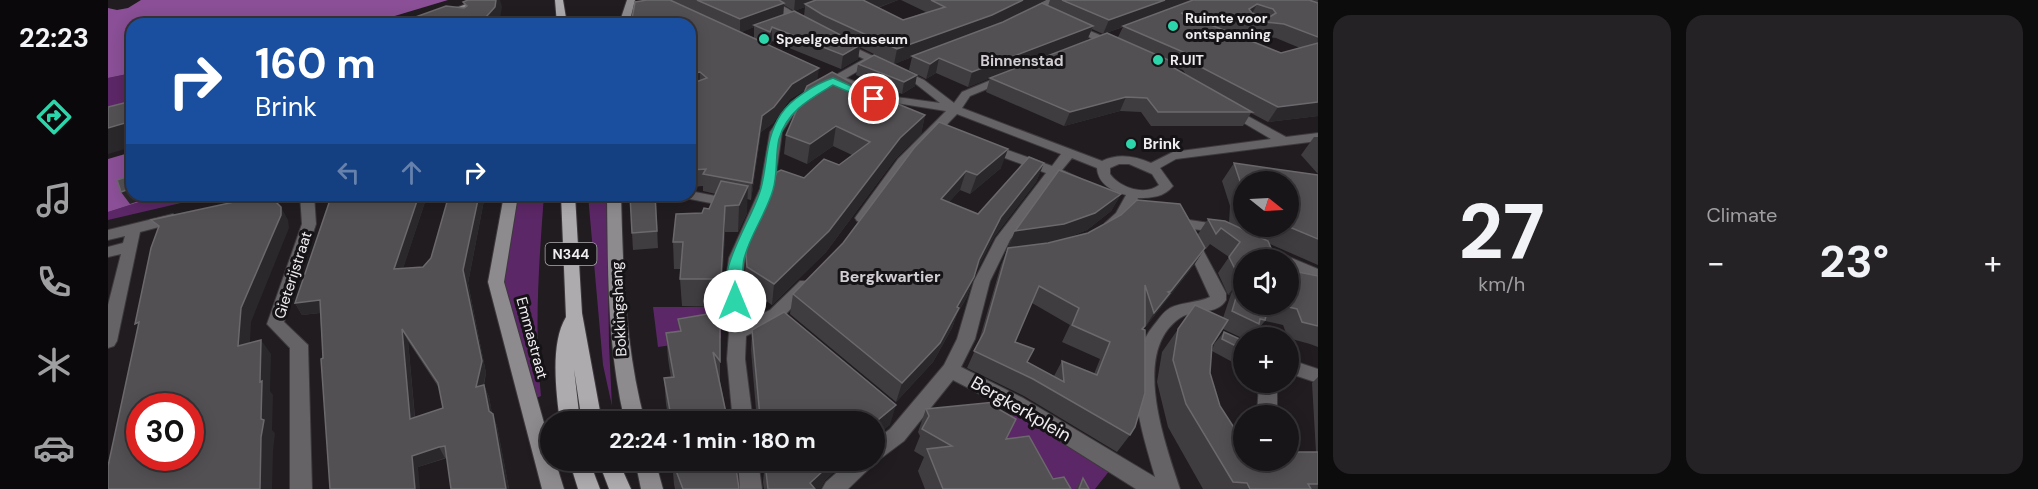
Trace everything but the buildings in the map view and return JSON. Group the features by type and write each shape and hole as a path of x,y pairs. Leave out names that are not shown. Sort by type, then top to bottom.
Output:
{"main road":[{"path":"559,0 561,18"},
{"name":"Emmastraat","path":"568,201 574,313 590,411"},
{"name":"Emmastraat","path":"568,411 564,384 565,356 574,313"},
{"path":"583,471 589,489"},
{"path":"610,471 620,489"}],"street":[{"path":"437,18 484,0"},
{"path":"458,18 496,0"},
{"path":"626,18 631,0 642,1"},
{"path":"763,0 790,19 817,33"},
{"path":"1018,22 1038,11 1051,0"},
{"path":"790,19 808,11"},
{"path":"1038,11 1122,48"},
{"path":"1083,47 1121,34"},
{"path":"828,38 920,82 955,109"},
{"path":"741,411 738,387 738,332 734,279 738,258 767,189 774,139 780,123 795,104 831,79 871,59"},
{"path":"893,70 910,61"},
{"path":"854,229 903,162 940,126 966,94 1018,73"},
{"path":"831,79 894,100 955,109 1103,166 1112,161 1126,160 1151,168 1161,175 1165,182 1164,189 1156,194 1111,193 1101,189"},
{"path":"831,79 906,113"},
{"path":"1216,103 1283,141"},
{"path":"1151,168 1173,156 1318,137"},
{"path":"969,140 1082,182"},
{"path":"885,445 897,435 900,420 950,370 966,339 982,281 1003,238 1069,153"},
{"path":"1103,166 1104,175 1108,180 1134,193"},
{"path":"1100,232 1122,216 1134,193"},
{"path":"1156,194 1175,214 1218,293 1218,300 1212,304 1173,314 1151,343 1145,368 1146,399 1168,489"},
{"path":"696,196 758,208"},
{"name":"Gieterijstraat","path":"301,489 298,345 275,324 309,224 307,201"},
{"name":"Emmastraat","path":"510,201 496,282 553,489"},
{"name":"Bokkingshang","path":"614,201 619,350 632,411"},
{"path":"1175,214 1258,249"},
{"path":"108,235 188,215"},
{"path":"108,341 134,228"},
{"path":"108,252 129,246"},
{"path":"993,258 1014,256"},
{"path":"1299,267 1318,275"},
{"path":"738,332 776,314 817,273"},
{"path":"776,314 794,328"},
{"path":"1173,314 1194,324"},
{"name":"Bergkerkplein","path":"950,370 1018,404 1121,469 1158,489"},
{"path":"1299,370 1318,376"},
{"path":"648,471 652,489"},
{"path":"749,471 751,489"},
{"path":"780,471 799,489"},
{"path":"833,489 854,471"}],"shaded area":[{"path":"141,0 448,0 388,18 126,18 126,74 108,78 108,8 117,10 128,8"},
{"path":"126,74 126,107 108,111 108,78"},
{"path":"126,154 126,201 142,201 108,212 108,159"},
{"path":"142,201 190,201 108,220 108,212"},
{"path":"516,201 544,201 538,321 541,396 536,398 504,282"},
{"path":"589,201 607,201 612,406 603,365"},
{"path":"653,307 721,307 721,338 658,347"},
{"path":"1018,411 1110,470 1095,489 1039,489 1017,443 1000,435 995,424"}],"place":[{"name":"Ruimte voor ontspanning","path":"1173,26"},
{"name":"Speelgoedmuseum","path":"764,39"},
{"name":"R.UIT","path":"1158,60"},
{"name":"Brink","path":"1131,144"}],"district":[{"name":"Binnenstad","path":"1022,61"},
{"name":"Bergkwartier","path":"890,276"}],"route":[{"path":"735,301 734,279 738,258 767,189 774,139 785,115 795,104 833,81 874,99"}]}
